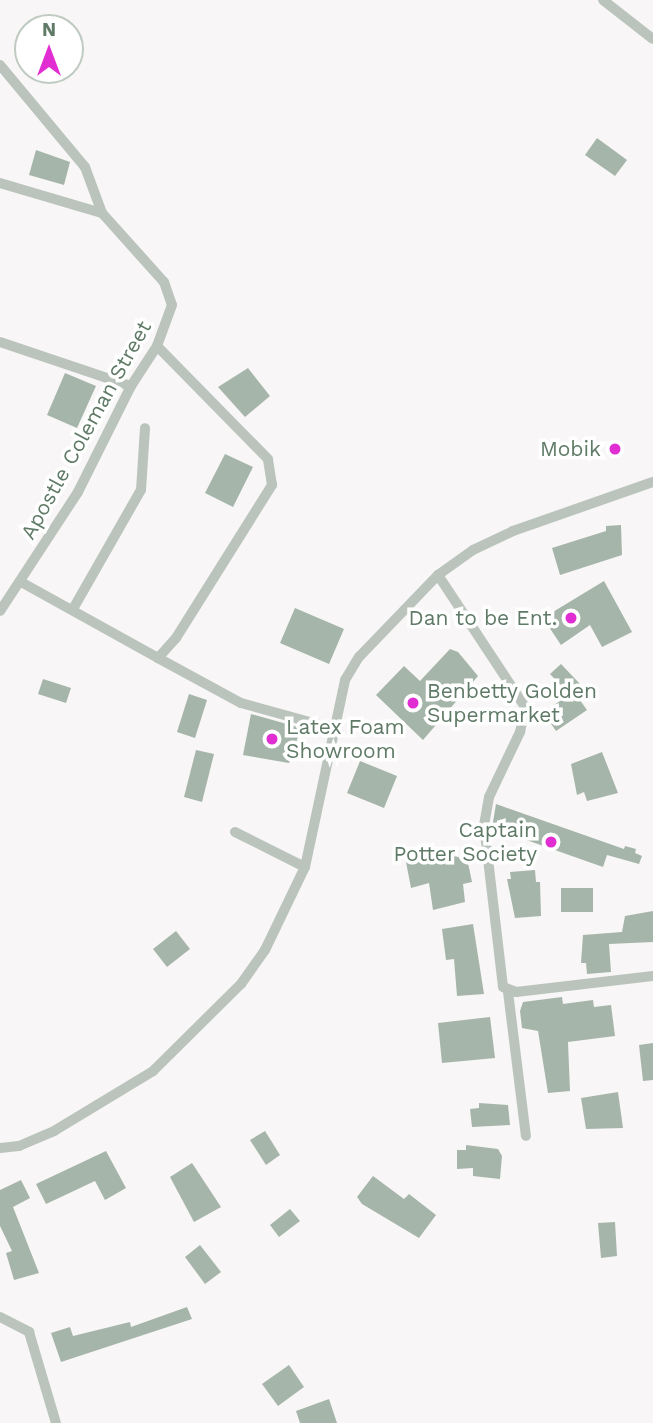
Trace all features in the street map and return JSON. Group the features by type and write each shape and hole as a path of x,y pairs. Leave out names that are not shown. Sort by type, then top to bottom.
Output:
{"street":[{"path":"603,0 653,39"},
{"name":"Apostle Coleman Street","path":"0,65 85,167 102,213 140,253 170,294 169,319 157,346 131,386 78,492 0,611"},
{"path":"0,183 102,213"},
{"path":"0,342 131,386"},
{"path":"157,346 268,459 272,471 272,485 176,638 158,658"},
{"path":"73,609 141,490 145,428"},
{"path":"0,1148 19,1146 54,1131 153,1071 241,984 265,950 305,867 317,827 332,728 345,680 359,657 438,575 472,550 513,531 653,482"},
{"path":"438,575 515,686 525,707 520,732 489,797 484,825 495,942 503,986 508,992 526,1136"},
{"path":"21,582 241,703 332,728"},
{"path":"235,832 305,867"},
{"path":"508,992 653,976"},
{"path":"0,1317 29,1332 56,1423"}],"building":[{"path":"597,138 627,160 615,176 585,155"},
{"path":"36,150 70,162 64,185 29,175"},
{"path":"248,368 270,396 245,417 218,387"},
{"path":"65,373 96,386 77,428 47,415"},
{"path":"225,454 253,467 233,507 205,493"},
{"path":"621,525 622,555 560,575 552,548 606,531 606,526"},
{"path":"604,581 632,632 602,647 590,625 561,645 543,618"},
{"path":"295,608 344,629 329,664 280,643"},
{"path":"450,649 458,652 478,676 423,740 376,695 404,666 420,681"},
{"path":"561,664 580,684 569,694 550,674"},
{"path":"43,679 71,688 66,703 38,694"},
{"path":"574,692 587,710 556,731 543,712"},
{"path":"189,694 207,700 195,738 177,732"},
{"name":"Latex Foam Showroom","path":"251,714 301,728 289,763 243,755"},
{"path":"196,750 214,754 202,802 184,797"},
{"path":"602,752 618,793 587,801 584,792 577,795 571,764"},
{"path":"360,761 397,776 384,808 347,793"},
{"path":"496,804 624,849 625,846 636,849 635,853 642,856 639,864 607,855 603,867 492,828"},
{"path":"444,855 467,858 472,882 463,884 465,902 433,910 429,883 411,888 406,862"},
{"path":"535,870 536,882 540,882 541,916 515,918 507,879 511,879 510,872"},
{"path":"561,888 593,888 593,912 561,912"},
{"path":"653,911 653,942 609,944 611,972 587,974 586,963 581,963 583,935 622,932 625,916"},
{"path":"473,924 484,994 457,996 454,959 446,960 442,929"},
{"path":"176,931 190,949 167,967 153,949"},
{"path":"562,997 563,1004 593,1000 594,1007 611,1005 615,1036 568,1042 570,1091 548,1093 538,1031 522,1028 520,1011 523,1002"},
{"path":"490,1017 495,1058 442,1063 438,1023"},
{"path":"653,1043 653,1080 643,1081 639,1045"},
{"path":"618,1092 623,1128 586,1129 581,1098"},
{"path":"479,1103 508,1105 510,1125 472,1127 470,1109 479,1108"},
{"path":"265,1131 280,1155 266,1165 250,1140"},
{"path":"466,1145 498,1149 502,1156 500,1179 473,1176 473,1168 457,1169 457,1150 466,1150"},
{"path":"106,1151 126,1188 105,1200 95,1181 46,1204 36,1184"},
{"path":"192,1163 221,1207 194,1222 170,1177"},
{"path":"373,1176 404,1199 409,1194 436,1215 419,1238 362,1204 357,1197"},
{"path":"21,1180 30,1198 13,1207 39,1273 14,1280 6,1253 12,1251 0,1226 0,1190"},
{"path":"290,1209 300,1221 279,1237 270,1225"},
{"path":"615,1222 617,1256 601,1258 598,1223"},
{"path":"200,1245 221,1272 205,1284 185,1257"},
{"path":"187,1307 192,1319 61,1362 51,1333 70,1327 73,1336 130,1322 131,1327"},
{"path":"289,1365 304,1387 278,1406 262,1384"},
{"path":"329,1399 337,1423 300,1423 296,1411"}],"place":[{"name":"Mobik","path":"615,449"},
{"name":"Dan to be Ent.","path":"571,618"},
{"name":"Benbetty Golden Supermarket","path":"413,703"},
{"name":"Latex Foam Showroom","path":"272,739"},
{"name":"Captain Potter Society","path":"551,842"}]}
